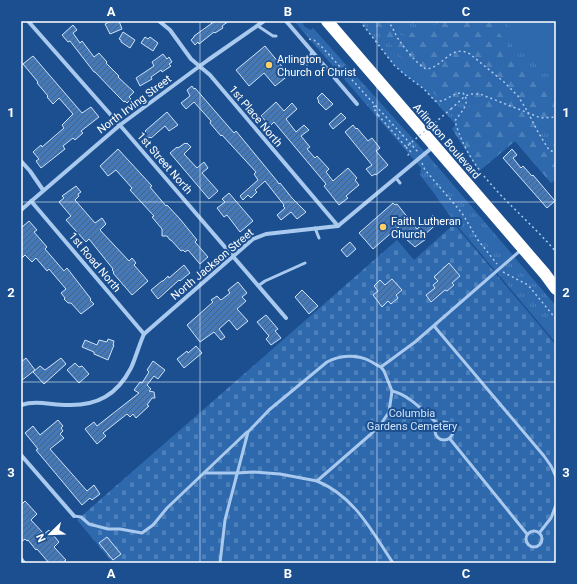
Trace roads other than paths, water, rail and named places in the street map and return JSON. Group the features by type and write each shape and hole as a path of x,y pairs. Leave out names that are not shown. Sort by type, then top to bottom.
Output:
{"highway":[{"name":"Arlington Boulevard","path":"327,21 552,281 556,290"}],"street":[{"name":"1st Street North","path":"28,21 120,125 286,318"},
{"name":"1st Place North","path":"159,21 170,30 191,59 210,75 338,226"},
{"name":"North Irving Street","path":"21,210 120,125 264,21"},
{"path":"286,21 357,104"},
{"path":"338,226 434,145"},
{"path":"21,161 43,190"},
{"name":"1st Road North","path":"31,201 144,334"},
{"name":"North Jackson Street","path":"21,405 32,402 67,405 83,404 97,401 112,393 121,383 131,367 144,334 253,239 266,234 338,226"},
{"path":"21,455 74,516"},
{"path":"21,559 24,563"}],"lane":[{"path":"258,26 273,36 276,36"},
{"path":"307,64 312,52"},
{"path":"406,170 410,174"},
{"path":"396,178 400,183"},
{"path":"315,228 319,238"},
{"path":"381,367 415,342 523,249"},
{"path":"258,286 265,281 305,263"},
{"path":"434,326 544,456 556,477"},
{"path":"74,516 81,517 89,524 108,529 120,529 142,533 153,525 167,508 248,432 269,410 327,362 346,356 362,358 370,361 381,367 384,371 392,391 389,412 381,424 317,481"},
{"path":"392,391 398,392 412,402 438,424"},
{"path":"444,422 451,426 453,431 450,438 444,441 438,438 435,433 438,424 444,422"},
{"path":"220,563 225,520 248,432"},
{"path":"450,438 527,534 527,544 534,547 539,545 542,540 540,532"},
{"path":"204,473 253,472 280,474 317,481 329,486 350,503 362,516 392,563"},
{"path":"540,532 551,518 556,505"},
{"path":"527,534 534,530 540,532"}],"place":[{"name":"Arlington Church of Christ","path":"269,65"},
{"name":"Faith Lutheran Church","path":"383,227"}],"park label":[{"name":"Columbia Gardens Cemetery","path":"412,419"}]}
